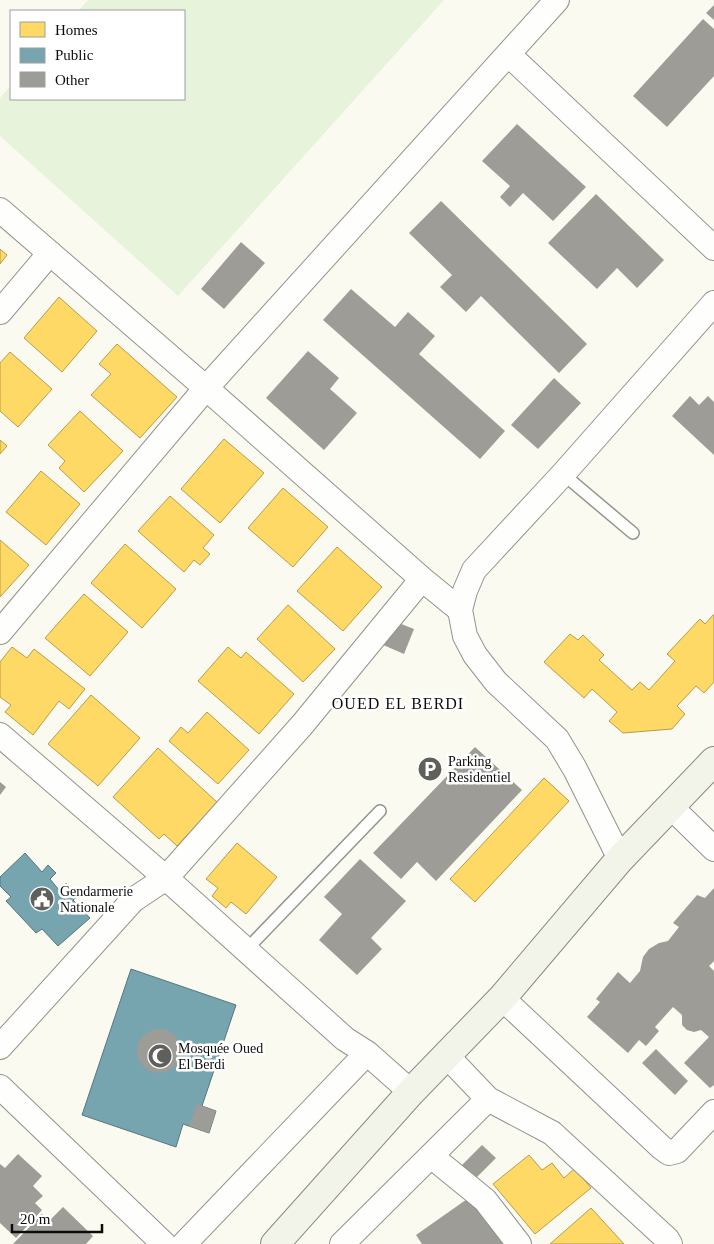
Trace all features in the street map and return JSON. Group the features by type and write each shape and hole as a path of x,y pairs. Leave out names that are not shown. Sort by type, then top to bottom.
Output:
{"main road":[{"path":"276,1244 412,1092 502,998 620,859 714,761"}],"street":[{"path":"0,632 206,388 556,0"},
{"path":"508,54 714,248"},
{"path":"0,210 206,388 422,579 460,610"},
{"path":"0,312 50,253"},
{"path":"620,859 575,768 558,740 496,682 474,655 465,636 460,610 474,570 563,474 714,303"},
{"path":"0,1047 133,900 166,878 302,725 422,579"},
{"path":"0,735 166,878 345,1039 366,1053 412,1092"},
{"path":"671,807 714,849"},
{"path":"502,998 662,1148 669,1152 677,1151 714,1112"},
{"path":"184,1244 366,1053"},
{"path":"447,1056 488,1099 552,1133 667,1239 670,1244"},
{"path":"0,1087 164,1244"},
{"path":"342,1244 488,1099"},
{"path":"431,1156 485,1200 519,1244"}],"lane":[{"path":"563,474 633,534"},
{"path":"246,950 380,811"}],"green space":[{"path":"88,0 444,0 178,296 0,136 0,98 10,86 10,100 185,100 185,10 79,10"}],"building: Homes":[{"path":"0,249 7,255 0,264"},
{"path":"59,297 97,331 62,372 24,338"},
{"path":"117,344 177,397 140,438 91,395 111,374 99,364"},
{"path":"10,352 52,389 18,427 0,411 0,363"},
{"path":"80,411 123,451 84,492 59,468 65,461 48,445"},
{"path":"224,439 264,473 220,523 181,489"},
{"path":"0,440 7,446 0,454"},
{"path":"41,471 80,504 46,545 6,512"},
{"path":"283,488 328,527 293,567 248,528"},
{"path":"170,496 214,535 203,548 210,554 200,565 194,560 184,572 138,531"},
{"path":"0,540 29,565 0,597"},
{"path":"125,544 176,589 142,628 91,583"},
{"path":"337,547 382,587 343,631 297,591"},
{"path":"84,594 128,632 90,676 45,638"},
{"path":"288,605 335,649 303,682 257,639"},
{"path":"714,614 714,682 704,693 696,686 677,706 685,714 672,729 623,733 609,721 617,712 592,689 584,698 544,662 570,634 578,640 583,635 604,655 599,660 632,690 640,682 649,690 675,661 667,654 700,619 705,624"},
{"path":"12,647 27,658 34,649 85,689 69,709 59,701 33,735 5,712 11,705 0,697 0,662"},
{"path":"228,647 241,658 246,652 294,694 259,734 198,681"},
{"path":"91,695 140,738 98,786 48,744"},
{"path":"207,712 249,750 218,784 169,741 181,727 188,733"},
{"path":"158,748 218,803 177,846 164,834 159,839 113,797"},
{"path":"544,778 569,801 475,902 450,879"},
{"path":"237,843 277,877 246,914 231,902 226,908 212,896 218,888 206,879"},
{"path":"529,1155 542,1170 552,1163 564,1178 575,1168 591,1188 535,1234 493,1184"},
{"path":"591,1208 624,1244 550,1244"}],"building: Public":[{"name":"Gendarmerie Nationale","path":"25,853 42,872 48,865 56,873 50,879 59,890 66,883 78,896 73,900 90,918 58,946 42,929 36,933 6,901 11,897 0,886 0,877"},
{"name":"Mosquée Oued El Berdi","path":"131,969 236,1005 202,1106 216,1111 209,1133 183,1124 176,1147 82,1115"}],"building: Other":[{"path":"714,5 714,20 706,13"},
{"path":"703,19 714,29 714,76 667,127 633,96"},
{"path":"517,124 586,187 553,221 523,193 510,207 500,197 510,186 482,161"},
{"path":"596,194 664,260 637,288 617,268 597,289 548,243"},
{"path":"441,201 587,344 559,373 481,296 466,312 440,287 452,275 409,233"},
{"path":"241,242 265,263 224,309 201,289"},
{"path":"351,289 395,327 408,312 435,336 419,354 505,431 480,459 323,320"},
{"path":"308,351 339,378 330,389 357,413 324,450 266,398"},
{"path":"554,378 581,403 538,449 511,425"},
{"path":"690,396 699,405 708,396 714,402 714,455 672,416"},
{"path":"391,620 414,629 404,654 381,644"},
{"path":"475,747 522,790 436,881 417,862 401,879 373,853"},
{"path":"0,782 6,787 0,795"},
{"path":"360,859 406,901 371,938 382,949 357,975 319,940 342,914 324,897"},
{"path":"714,888 714,961 709,966 714,971 714,1085 710,1088 684,1063 709,1037 701,1030 694,1032 687,1030 682,1025 682,1015 673,1007 655,1027 659,1031 646,1046 639,1040 628,1053 587,1017 600,1002 596,999 618,972 630,983 640,971 643,957 649,949 659,943 668,941 679,927 673,923 697,895 705,898"},
{"path":"159,1029 171,1033 177,1039 181,1051 177,1063 171,1069 159,1073 147,1069 141,1063 137,1051 141,1039 147,1033"},
{"path":"656,1049 688,1081 675,1095 642,1063"},
{"path":"197,1104 216,1111 209,1133 189,1126"},
{"path":"482,1145 496,1158 473,1181 460,1167"},
{"path":"18,1154 42,1176 33,1186 43,1196 35,1203 42,1210 16,1238 0,1223 0,1164 5,1168"},
{"path":"470,1197 503,1244 422,1244 416,1235"},
{"path":"63,1207 93,1236 86,1244 13,1244 42,1214 49,1221"}],"place":[{"name":"Parking Residentiel","path":"430,769"},
{"name":"Gendarmerie Nationale","path":"42,899"},
{"name":"Mosquée Oued El Berdi","path":"160,1056"}],"district":[{"name":"OUED EL BERDI","path":"398,703"}]}
